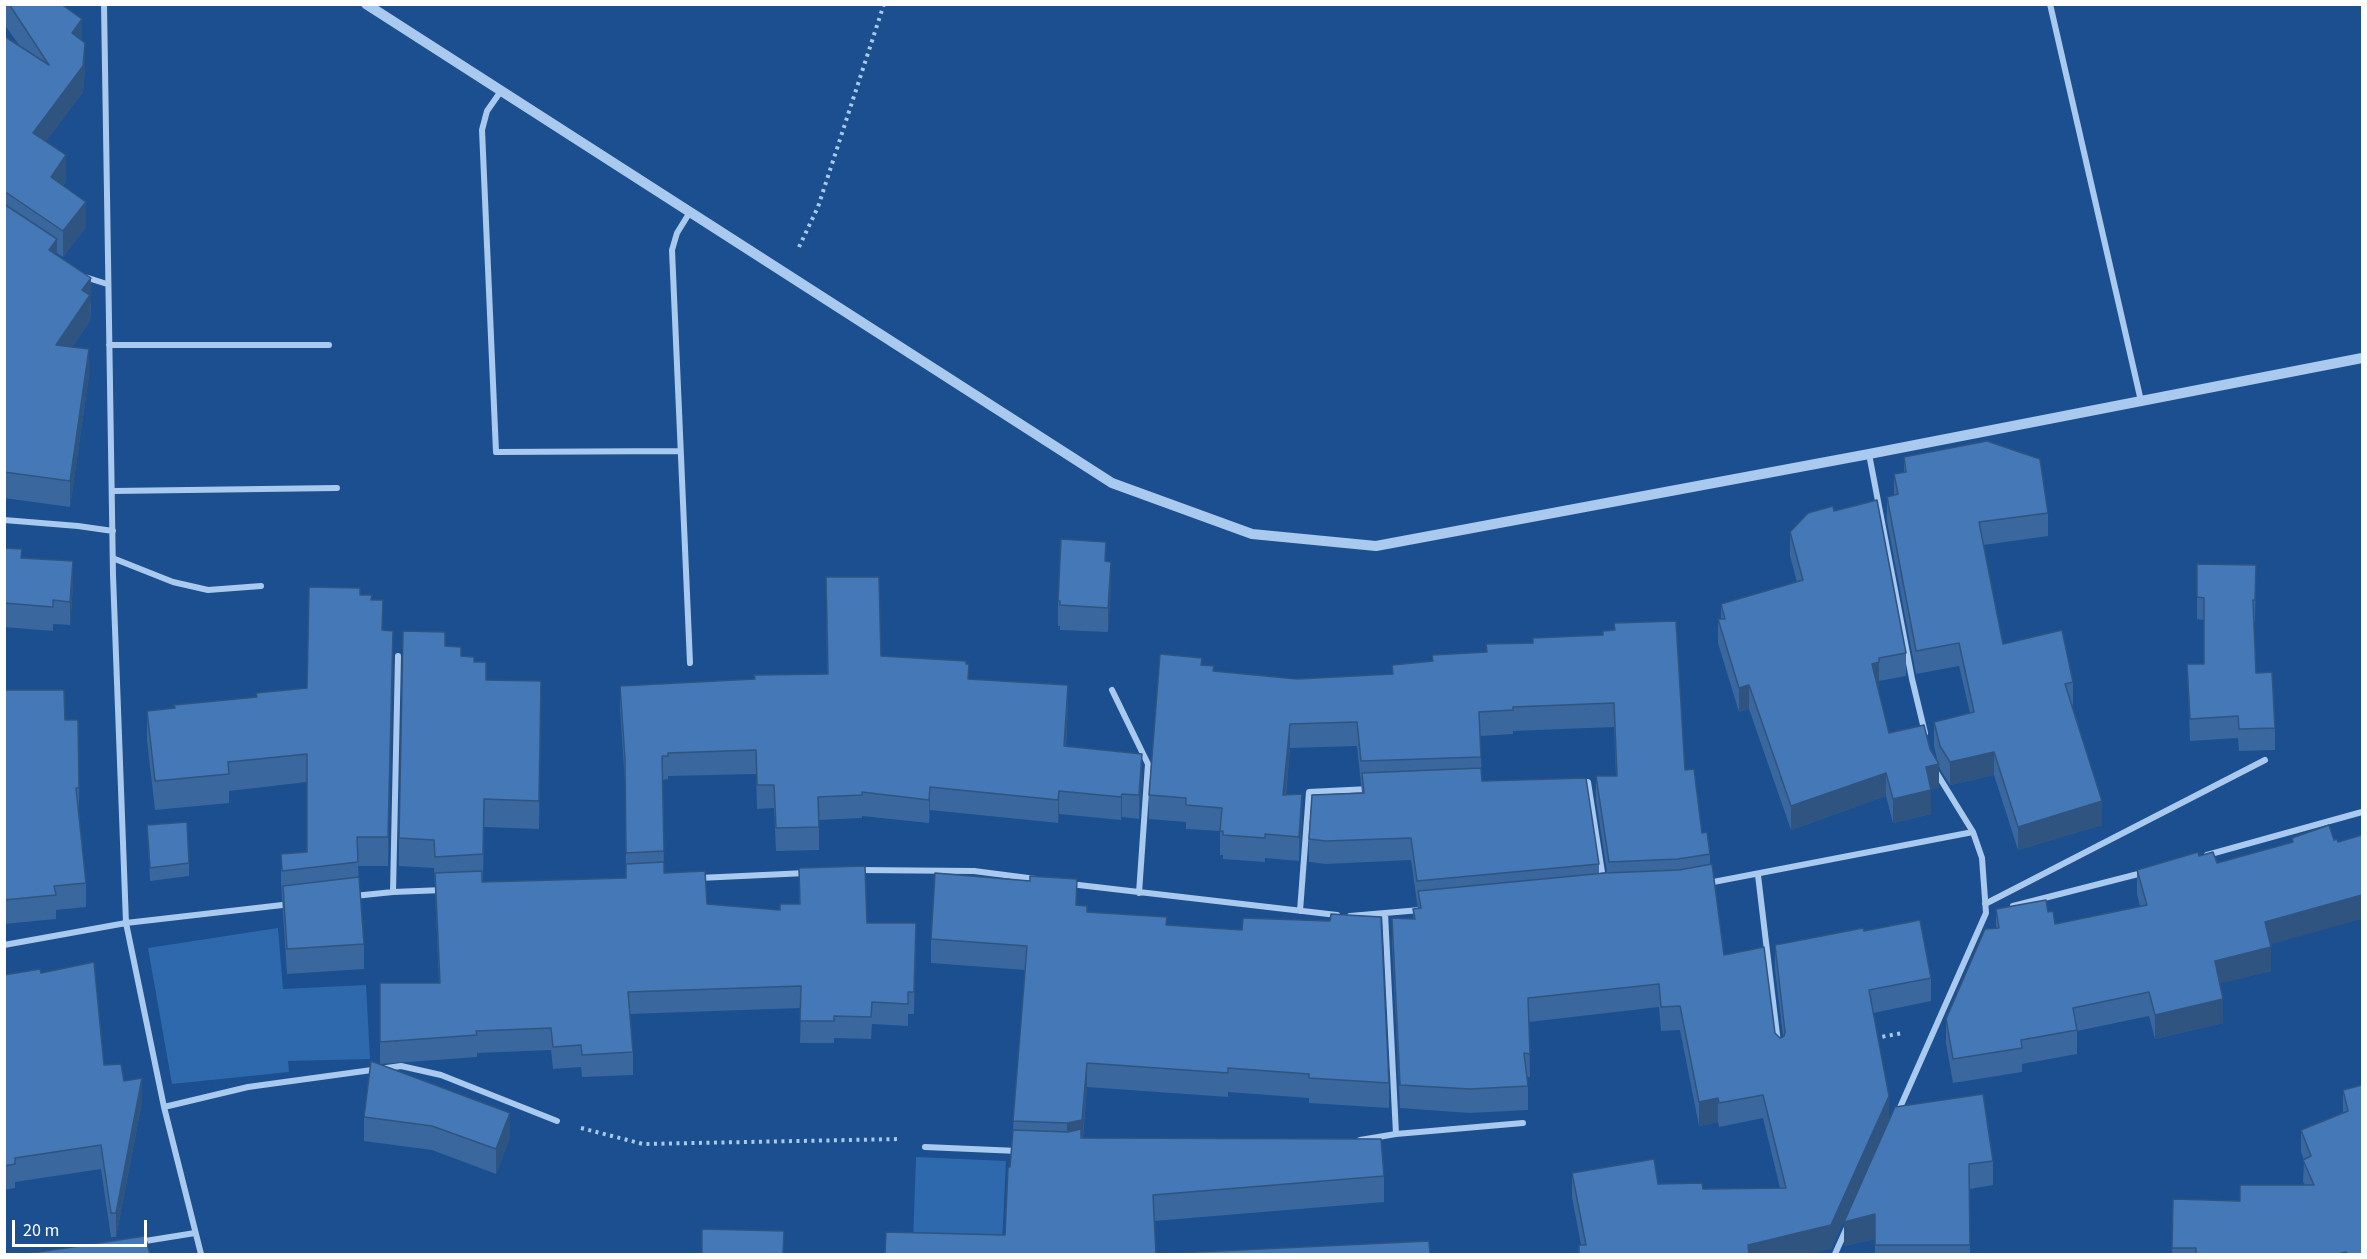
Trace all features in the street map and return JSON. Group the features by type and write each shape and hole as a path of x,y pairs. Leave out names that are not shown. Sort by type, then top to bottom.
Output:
{"street":[{"path":"104,4 107,284 114,587 126,923 164,1107 201,1254"},
{"path":"366,4 1112,483 1252,534 1376,546 1869,454 2362,358"},
{"path":"2050,4 2141,400"},
{"path":"501,91 487,111 482,130 496,452 679,451"},
{"path":"690,212 677,233 672,250 690,663"},
{"path":"82,276 107,284"},
{"path":"109,345 329,345"},
{"path":"1869,454 1912,679 1926,736"},
{"path":"113,491 337,489"},
{"path":"4,520 113,531"},
{"path":"115,559 173,582 208,590 261,586"},
{"path":"393,892 398,656"},
{"path":"1112,690 1148,764 1139,893"},
{"path":"1892,1125 1986,913 1982,858 1973,832 1935,771 1932,759"},
{"path":"1985,904 2265,760"},
{"path":"1577,782 1588,782 1605,891"},
{"path":"1300,911 1309,792 1379,789"},
{"path":"2196,858 2362,813"},
{"path":"1701,884 1758,875 1973,832"},
{"path":"850,870 974,871 1045,880"},
{"path":"2006,908 2150,870"},
{"path":"685,878 815,872"},
{"path":"1758,875 1780,1056"},
{"path":"1057,882 1346,916 1431,909"},
{"path":"347,897 449,889"},
{"path":"4,945 126,923 300,903"},
{"path":"1986,913 1996,910"},
{"path":"1385,914 1396,1134"},
{"path":"164,1107 248,1087 401,1066 441,1075 557,1121"},
{"path":"1350,1141 1396,1134 1523,1124"},
{"path":"925,1147 1020,1151"},
{"path":"1835,1254 1849,1222"},
{"path":"137,1242 195,1233"}],"path":[{"path":"786,273 818,207 884,4"},
{"path":"1869,1039 1935,1027"},
{"path":"557,1121 643,1144 899,1138 925,1147"}],"shaded area":[{"path":"278,928 283,989 366,985 370,1059 288,1061 289,1072 172,1084 148,948"},
{"path":"916,1157 1006,1161 1002,1246 913,1242"}],"building":[{"path":"9,4 61,4 82,19 72,33 85,43 83,66 33,133 66,155 51,177 86,202 63,231 4,193 4,36 49,65"},
{"path":"4,204 57,239 49,250 91,278 82,290 90,295 56,345 89,349 70,481 4,472"},
{"path":"1987,441 2040,459 2048,513 1979,522 2003,644 2062,630 2073,682 2065,684 2102,801 2018,827 1994,752 1950,762 1940,746 1934,722 1974,712 1959,643 1916,651 1887,497 1898,494 1894,474 1906,472 1904,457"},
{"path":"1877,500 1906,653 1879,658 1879,662 1872,664 1889,733 1924,725 1930,749 1939,764 1926,767 1931,790 1893,799 1886,773 1791,806 1749,685 1739,688 1718,619 1725,619 1721,604 1803,580 1790,532 1808,513 1833,506 1834,511"},
{"path":"1061,539 1106,542 1105,561 1111,562 1108,608 1060,605 1058,601"},
{"path":"4,548 22,549 21,558 73,561 70,602 53,600 53,607 4,603"},
{"path":"2197,564 2256,565 2255,600 2253,600 2256,673 2272,672 2275,728 2239,729 2238,716 2190,719 2187,664 2204,664 2204,598 2197,597"},
{"path":"826,577 879,577 881,656 966,661 966,664 969,664 968,679 1068,685 1064,746 1142,754 1139,795 1122,794 1121,797 1059,791 1058,800 930,787 929,800 862,792 862,795 818,797 819,827 776,828 774,785 757,785 756,750 668,753 668,756 662,756 664,851 626,853 625,759 620,686 755,679 754,675 828,674"},
{"path":"309,587 360,588 360,595 372,595 371,600 383,600 382,630 393,631 388,837 357,837 358,862 282,871 281,854 307,852 307,754 228,762 229,774 155,781 147,711 175,708 174,705 257,697 256,693 307,688"},
{"path":"1676,621 1685,770 1694,769 1702,833 1707,832 1710,854 1678,859 1609,862 1596,776 1617,776 1614,703 1513,707 1513,710 1479,712 1481,757 1361,761 1357,722 1290,724 1283,795 1302,794 1299,837 1265,834 1265,838 1223,835 1223,831 1220,831 1222,808 1186,805 1186,798 1149,795 1160,654 1202,658 1201,665 1214,666 1213,671 1297,679 1393,674 1392,665 1433,661 1432,655 1487,652 1486,644 1533,643 1533,638 1603,635 1603,631 1615,630 1614,623"},
{"path":"403,631 445,632 445,646 461,647 461,656 474,657 474,662 486,662 486,680 541,681 539,801 484,799 483,854 435,857 434,840 399,838"},
{"path":"4,690 64,690 65,720 78,720 79,788 76,788 86,883 54,886 56,895 4,900"},
{"path":"1481,768 1482,781 1586,778 1599,864 1417,881 1411,838 1326,841 1309,839 1312,795 1364,793 1362,773"},
{"path":"187,822 189,863 150,868 147,825"},
{"path":"2329,825 2334,840 2337,839 2338,842 2362,835 2362,895 2265,922 2271,947 2215,961 2223,999 2155,1015 2149,992 2073,1008 2077,1030 2021,1040 2022,1048 1953,1059 1946,1019 1985,929 1999,928 1996,909 2046,900 2048,912 2053,911 2055,924 2147,905 2137,870 2198,852 2199,856 2213,852 2217,863 2293,842 2292,838"},
{"path":"664,862 664,873 705,871 707,904 780,910 780,904 800,904 799,868 865,866 867,923 916,923 914,992 908,992 908,1004 872,1002 871,1017 834,1016 834,1021 800,1021 801,986 628,992 633,1052 582,1055 581,1045 553,1047 551,1028 476,1031 477,1035 380,1042 380,983 440,983 435,873 482,871 482,882 626,878 626,864"},
{"path":"1712,864 1724,955 1764,947 1775,1033 1780,1038 1785,1032 1775,945 1863,928 1864,931 1920,920 1931,978 1869,990 1889,1096 1831,1225 1748,1245 1749,1254 1579,1254 1579,1245 1586,1245 1572,1173 1654,1159 1658,1184 1702,1183 1703,1189 1786,1188 1763,1095 1719,1103 1718,1098 1699,1102 1680,1006 1661,1007 1659,984 1528,998 1530,1054 1524,1053 1528,1086 1470,1089 1400,1085 1392,918 1415,919 1413,909 1421,908 1418,891 1605,873 1679,870"},
{"path":"935,873 1030,881 1030,876 1077,879 1076,905 1087,906 1087,912 1167,917 1166,925 1242,930 1243,918 1330,921 1331,914 1381,917 1389,1083 1309,1078 1309,1074 1228,1068 1228,1073 1087,1063 1082,1120 1067,1123 1013,1121 1027,946 931,939"},
{"path":"359,877 364,944 287,949 283,886"},
{"path":"94,962 104,1065 121,1064 124,1081 142,1078 116,1213 111,1213 101,1145 15,1158 15,1164 4,1166 4,975 40,969 41,973"},
{"path":"371,1061 510,1113 496,1149 432,1126 364,1117"},
{"path":"2362,1085 2362,1254 2347,1254 2346,1252 2338,1254 2196,1254 2196,1248 2172,1248 2173,1199 2240,1201 2240,1185 2314,1185 2303,1160 2311,1156 2301,1130 2348,1111 2343,1090"},
{"path":"1983,1094 1993,1161 1969,1164 1970,1245 1875,1245 1875,1214 1844,1222 1895,1107"},
{"path":"1081,1129 1081,1138 1381,1139 1384,1176 1153,1195 1156,1254 885,1254 886,1232 1005,1235 1008,1167 1010,1167 1013,1130 1068,1132"},
{"path":"702,1229 784,1231 783,1254 702,1254"},
{"path":"145,1236 150,1254 26,1254"},
{"path":"1429,1241 1430,1254 1156,1254"}]}
